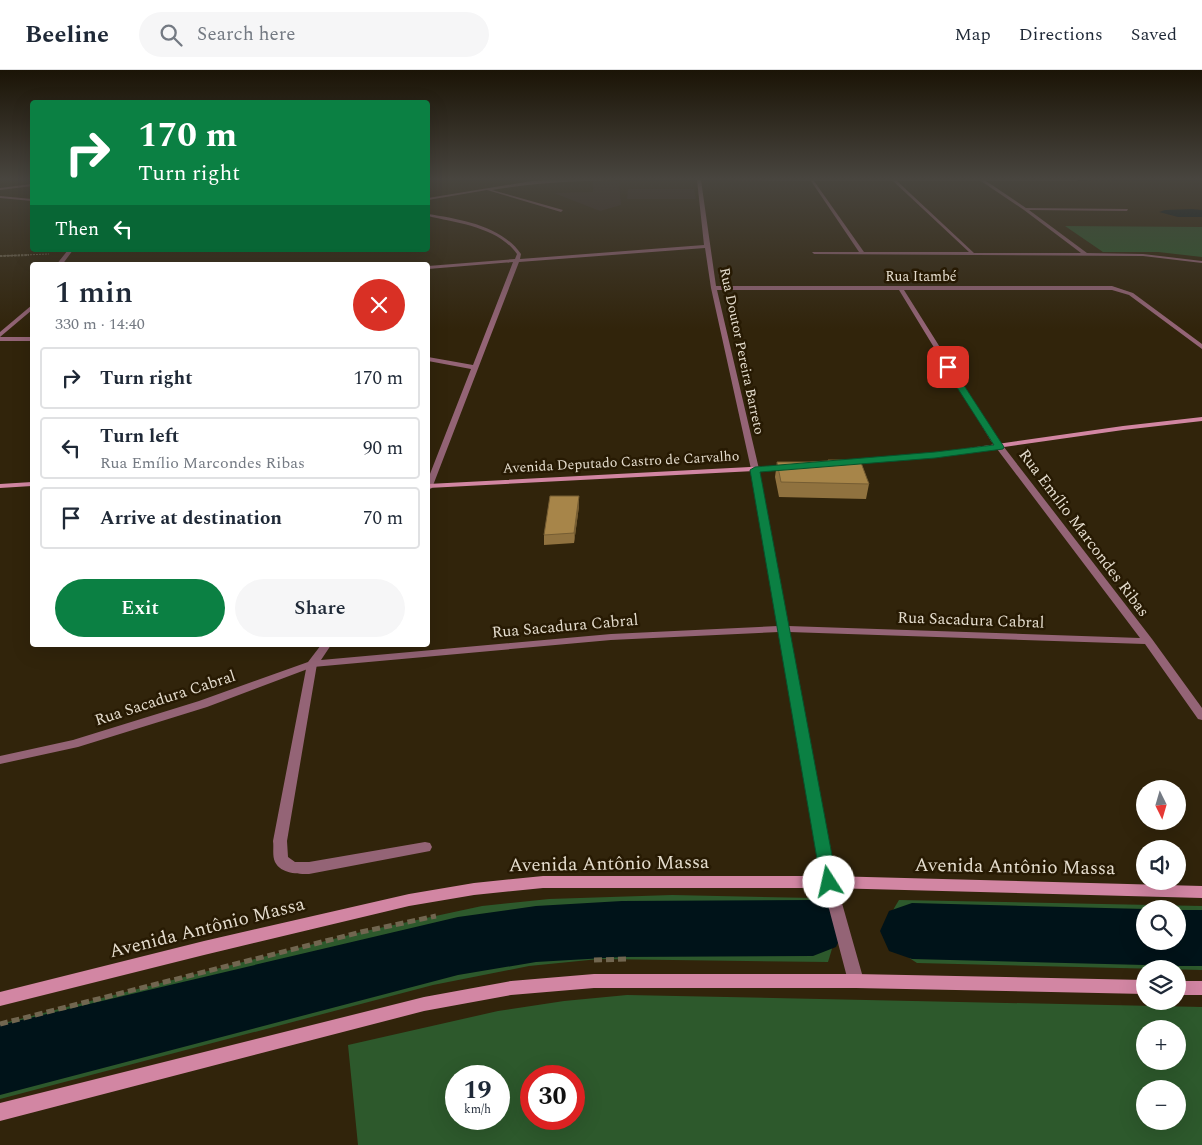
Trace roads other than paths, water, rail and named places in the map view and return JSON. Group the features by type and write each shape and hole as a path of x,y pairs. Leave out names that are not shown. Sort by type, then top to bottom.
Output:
{"street":[{"path":"430,481 473,367 519,254 516,246 504,238 483,229"},
{"name":"Rua Doutor Pereira Barreto","path":"705,229 714,288 755,470 829,882 856,981"},
{"path":"846,229 862,253"},
{"path":"946,229 973,254"},
{"path":"1052,229 1085,254"},
{"path":"430,267 707,246"},
{"path":"61,262 69,252"},
{"path":"814,253 1085,254 1164,256 1202,262"},
{"name":"Rua Emílio Marcondes Ribas","path":"900,287 929,338 1000,447 1148,641 1202,716"},
{"name":"Rua Itambé","path":"714,288 1102,288 1126,291 1202,347"},
{"path":"0,335 30,309"},
{"path":"0,339 30,339"},
{"path":"430,359 473,367"},
{"path":"840,463 935,455 1123,428 1202,419"},
{"name":"Avenida Deputado Castro de Carvalho","path":"430,486 802,466"},
{"path":"0,486 30,484"},
{"name":"Rua Sacadura Cabral","path":"0,760 74,744 203,704 312,664 611,637 784,629 1148,641"},
{"path":"325,647 312,664 280,841 281,860 293,868 310,868 425,847"},
{"name":"Avenida Antônio Massa","path":"0,999 400,902 474,889 543,882 829,882 1202,892"},
{"path":"0,1112 424,1004 511,988 594,981 856,981 1136,987"},
{"path":"1186,988 1202,988"}],"waterway":[{"path":"0,1060 458,946 536,934 622,929 813,928"},
{"path":"912,931 1136,937"},
{"path":"1186,938 1202,938"}]}
